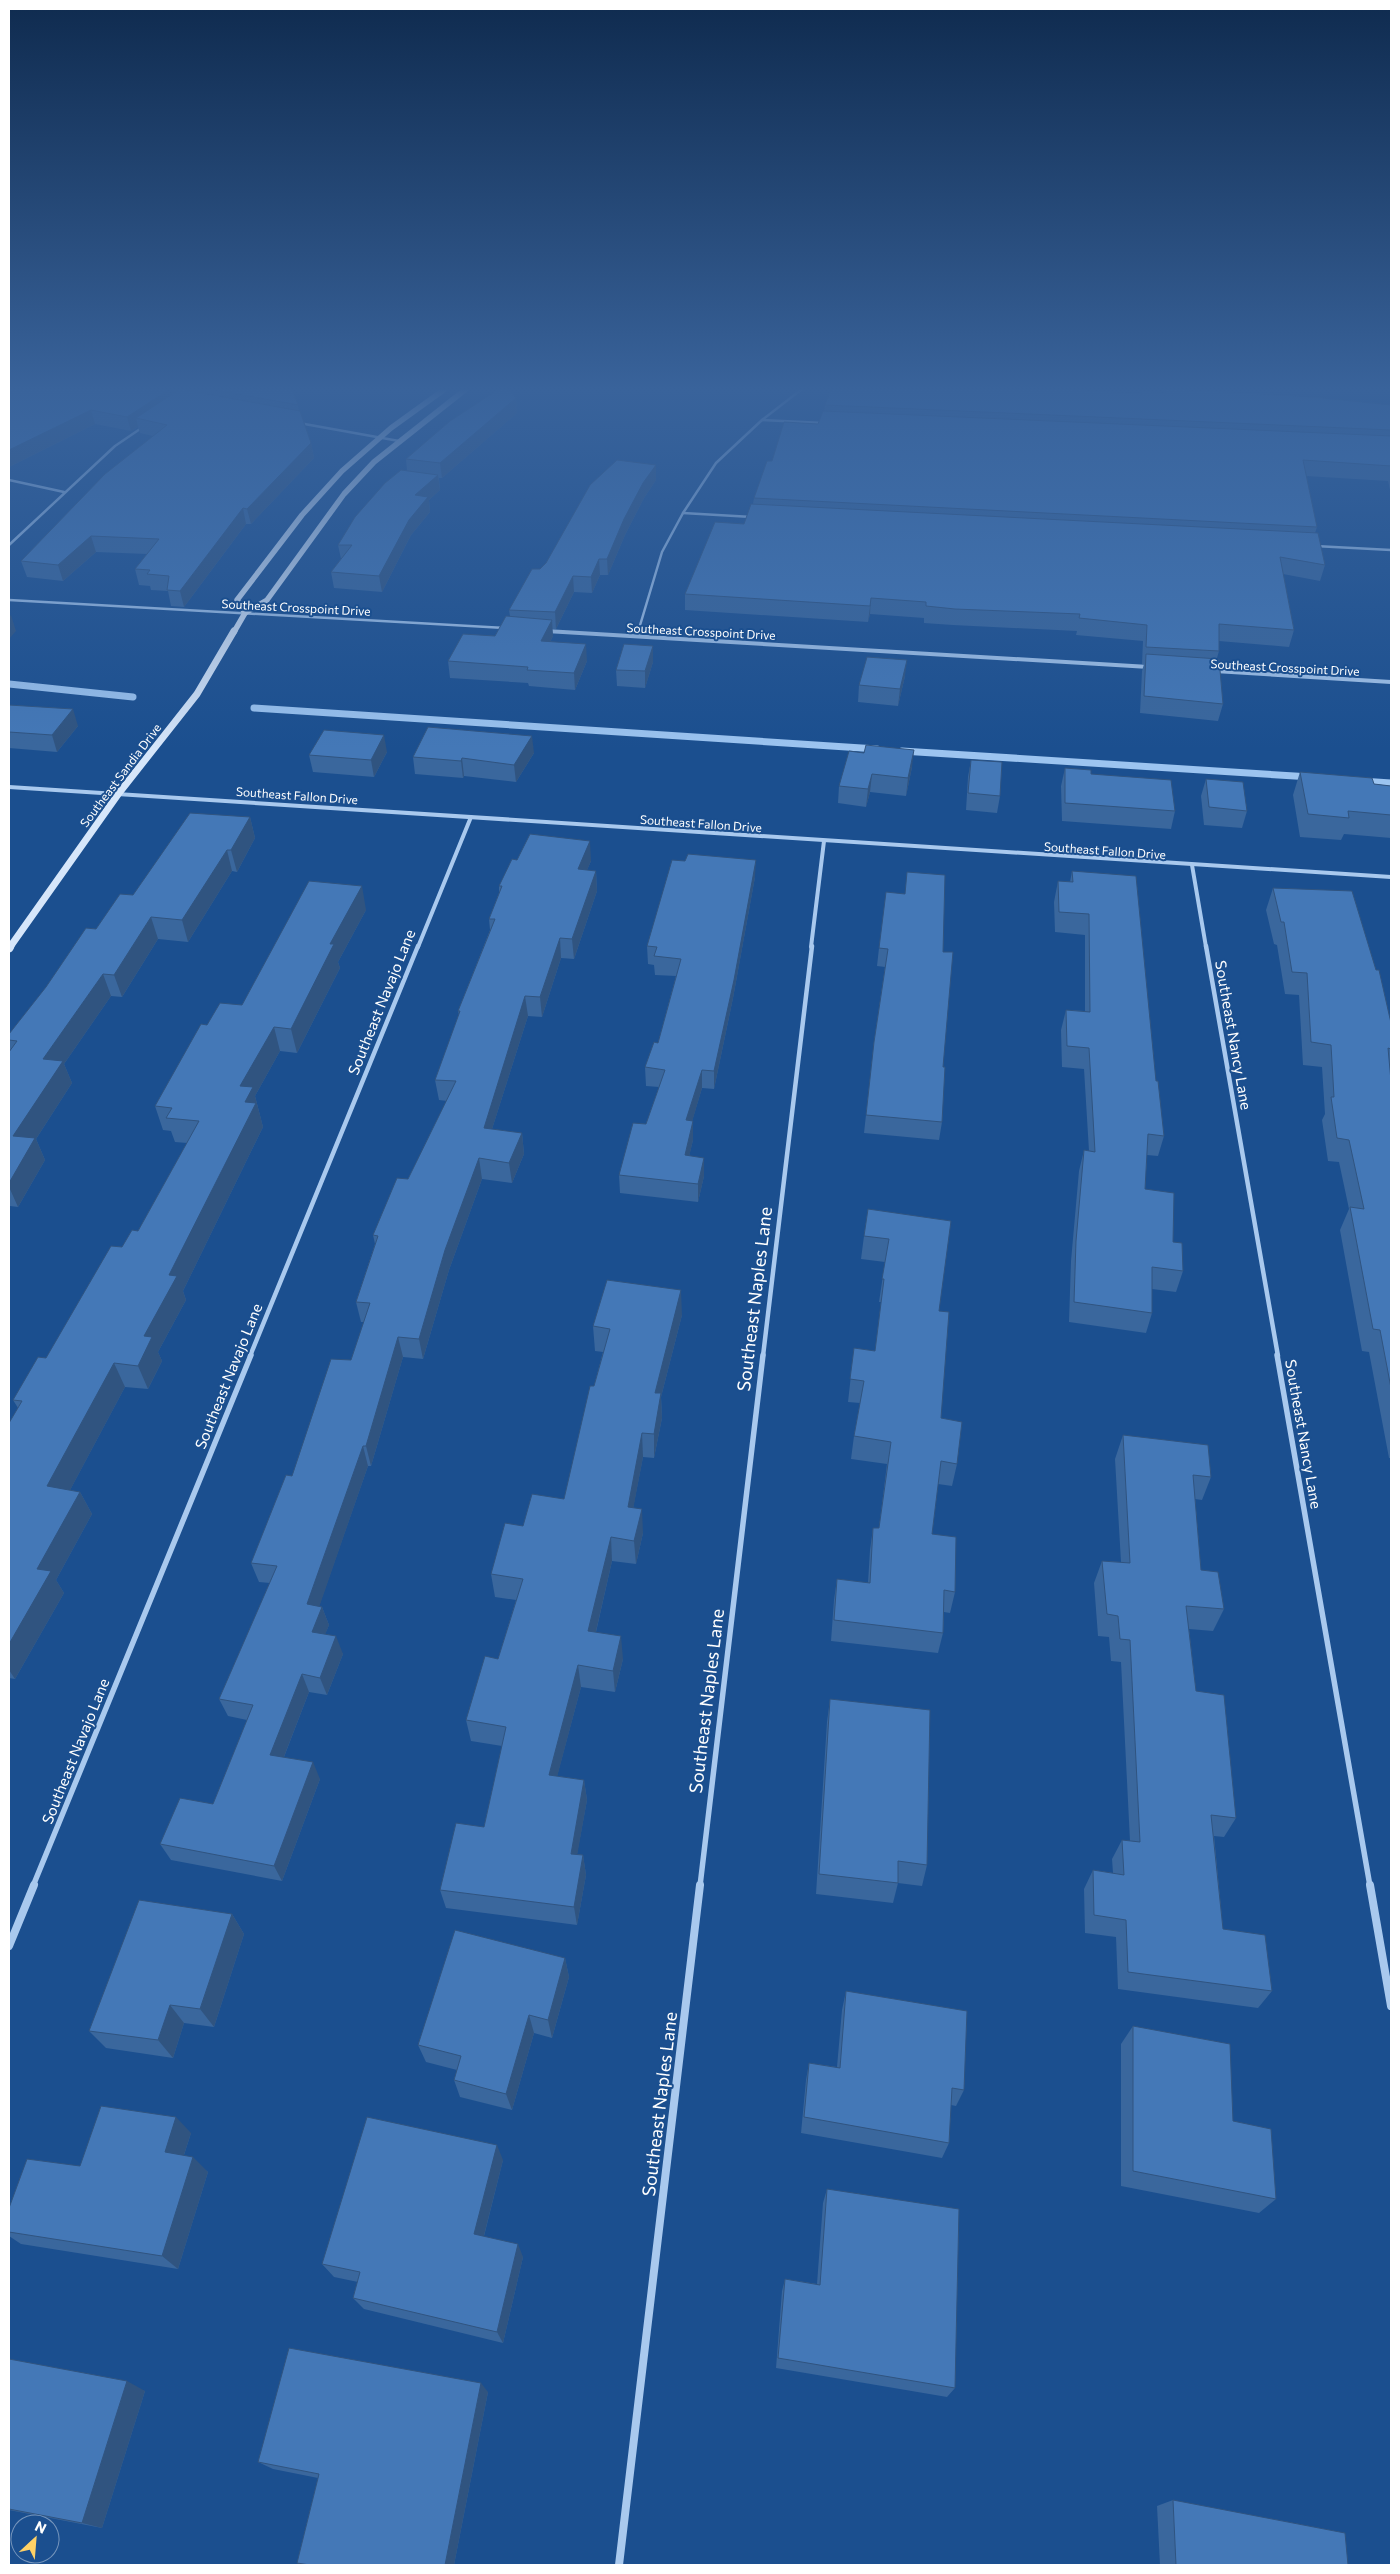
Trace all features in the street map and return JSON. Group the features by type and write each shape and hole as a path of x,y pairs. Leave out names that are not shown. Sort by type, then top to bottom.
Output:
{"street":[{"path":"9,545 46,509"},
{"path":"245,613 237,600 307,509"},
{"name":"Southeast Sandia Drive","path":"9,948 119,793 197,694 245,613 267,600 333,509"},
{"path":"637,636 662,552 686,509"},
{"path":"683,513 753,517"},
{"path":"1313,546 1391,550"},
{"name":"Southeast Crosspoint Drive","path":"9,600 510,628"},
{"name":"Southeast Crosspoint Drive","path":"539,630 1153,667"},
{"name":"Southeast Crosspoint Drive","path":"1213,671 1391,682"},
{"name":"Southeast Fallon Drive","path":"9,787 1391,877"},
{"name":"Southeast Navajo Lane","path":"9,1946 471,817"},
{"name":"Southeast Naples Lane","path":"619,2565 824,841"},
{"name":"Southeast Nancy Lane","path":"1192,865 1391,2006"}],"building":[{"path":"71,509 242,509 180,591 167,590 169,576 147,574 150,570 135,569 159,539 91,536 58,565 21,561"},
{"path":"362,509 418,509 409,520 379,576 331,572 352,545 338,545"},
{"path":"576,509 629,509 607,559 599,559 591,577 573,576 555,612 509,610 532,569 540,569 546,563"},
{"path":"749,509 851,509 1318,533 1325,565 1280,557 1294,630 1219,624 1219,651 1146,647 1147,625 1079,618 1080,614 955,609 926,606 926,602 871,598 870,606 685,594 715,522 744,524"},
{"path":"970,509 1313,509 1317,527"},
{"path":"506,616 552,620 541,641 586,644 574,673 527,670 528,667 448,661 463,634 495,636"},
{"path":"624,644 653,646 645,671 616,670"},
{"path":"1146,654 1219,659 1223,704 1144,696"},
{"path":"867,657 907,660 900,689 859,685"},
{"path":"9,705 73,709 52,735 9,732"},
{"path":"428,727 532,736 514,765 462,758 461,761 413,757"},
{"path":"324,730 384,735 371,760 309,755"},
{"path":"866,745 914,750 908,778 872,774 868,789 839,786 849,751 864,753"},
{"path":"971,760 1002,762 1000,796 968,793"},
{"path":"1065,768 1091,770 1091,774 1171,780 1175,811 1065,803"},
{"path":"1300,772 1372,778 1374,784 1391,786 1391,815 1348,811 1349,818 1308,814"},
{"path":"1206,779 1243,782 1247,811 1209,807"},
{"path":"190,813 250,817 231,850 227,850 182,920 151,917 114,975 103,974 43,1059 63,1061 13,1136 35,1138 9,1183 9,1052 17,1041 9,1040 9,1034 46,987 86,928 96,929 120,894 133,895"},
{"path":"530,834 590,841 578,869 596,871 572,939 560,938 540,997 525,996 484,1128 522,1133 509,1163 479,1158 445,1250 419,1339 398,1337 366,1446 363,1446 307,1604 322,1607 312,1632 336,1636 320,1678 302,1674 270,1755 313,1762 274,1866 160,1844 180,1798 213,1804 253,1705 219,1699 277,1566 251,1563 286,1475 292,1476 331,1359 351,1360 370,1303 356,1302 378,1236 373,1235 397,1178 408,1179 456,1081 435,1080 460,1011 458,1011 495,919 489,919 502,886 499,886 512,859 517,860"},
{"path":"688,854 756,860 734,980 714,1071 702,1070 686,1120 693,1121 685,1155 704,1158 698,1184 619,1175 633,1123 646,1124 665,1070 645,1067 654,1042 658,1043 681,959 654,956 657,947 647,946 672,860 685,861"},
{"path":"1072,871 1136,876 1156,1081 1158,1081 1164,1136 1148,1134 1145,1189 1174,1193 1173,1242 1182,1243 1183,1271 1152,1267 1152,1313 1074,1302 1076,1241 1084,1150 1095,1152 1089,1048 1067,1046 1066,1010 1090,1012 1089,914 1059,912 1058,881 1073,882"},
{"path":"907,872 945,875 943,952 953,952 943,1067 945,1067 942,1122 866,1115 874,1042 888,949 879,948 886,892 905,894"},
{"path":"309,881 362,886 330,944 334,944 291,1029 274,1027 240,1086 253,1087 245,1102 256,1103 169,1275 177,1276 144,1336 152,1337 138,1366 114,1363 47,1486 80,1492 37,1569 51,1571 9,1644 9,1423 22,1401 13,1400 38,1357 46,1358 111,1246 122,1247 132,1230 138,1231 199,1121 166,1118 172,1108 155,1106 201,1024 207,1025 220,1003 242,1005"},
{"path":"1273,888 1352,891 1376,970 1379,970 1391,1023 1391,1049 1388,1048 1391,1081 1391,1388 1380,1330 1373,1329 1350,1207 1364,1209 1349,1140 1337,1138 1331,1097 1334,1097 1331,1045 1311,1042 1307,973 1292,972 1284,922 1281,922"},
{"path":"868,1209 951,1221 939,1311 949,1312 941,1418 962,1422 957,1464 941,1461 932,1534 956,1537 955,1592 944,1590 943,1633 834,1620 837,1579 870,1583 873,1528 879,1528 891,1442 854,1436 864,1381 850,1379 854,1348 875,1351 884,1279 882,1279 889,1239 864,1236"},
{"path":"607,1280 681,1290 655,1393 661,1393 654,1434 642,1433 628,1507 642,1509 634,1541 611,1537 588,1631 621,1636 613,1671 578,1665 549,1775 584,1780 571,1854 583,1855 574,1907 440,1890 456,1823 484,1827 506,1727 466,1720 485,1656 498,1659 523,1579 491,1574 505,1523 523,1526 532,1494 564,1499 590,1386 594,1386 610,1329 593,1326"},
{"path":"1123,1435 1208,1445 1211,1477 1193,1475 1201,1570 1218,1572 1224,1609 1186,1606 1196,1691 1224,1695 1236,1818 1211,1815 1223,1929 1265,1935 1272,1991 1128,1972 1126,1920 1094,1915 1093,1870 1124,1875 1122,1840 1140,1842 1130,1640 1120,1639 1118,1616 1107,1614 1102,1561 1130,1563"},
{"path":"830,1699 930,1710 927,1865 898,1861 898,1883 819,1874"},
{"path":"139,1900 232,1914 200,2009 170,2005 158,2040 89,2031"},
{"path":"455,1930 565,1958 548,2020 529,2015 506,2094 454,2080 461,2056 418,2045"},
{"path":"846,1991 967,2011 964,2090 952,2088 949,2143 804,2117 809,2063 840,2068"},
{"path":"1133,2026 1230,2044 1233,2121 1271,2129 1276,2199 1133,2171"},
{"path":"101,2106 176,2117 165,2152 193,2157 162,2256 9,2232 9,2208 27,2159 80,2166"},
{"path":"367,2117 497,2145 474,2234 518,2244 497,2332 353,2298 360,2272 322,2264"},
{"path":"827,2189 959,2209 955,2388 778,2358 785,2279 820,2285"},
{"path":"289,2348 481,2383 445,2565 310,2565 297,2563 319,2474 258,2462"},
{"path":"9,2359 127,2381 82,2523 60,2519 60,2514 35,2514 9,2509"},
{"path":"1173,2500 1345,2533 1348,2565 1176,2565"}],"waterway":[{"path":"9,684 133,697"},
{"path":"254,708 877,749"},
{"path":"902,751 1311,777"},
{"path":"1361,781 1391,783"}]}
